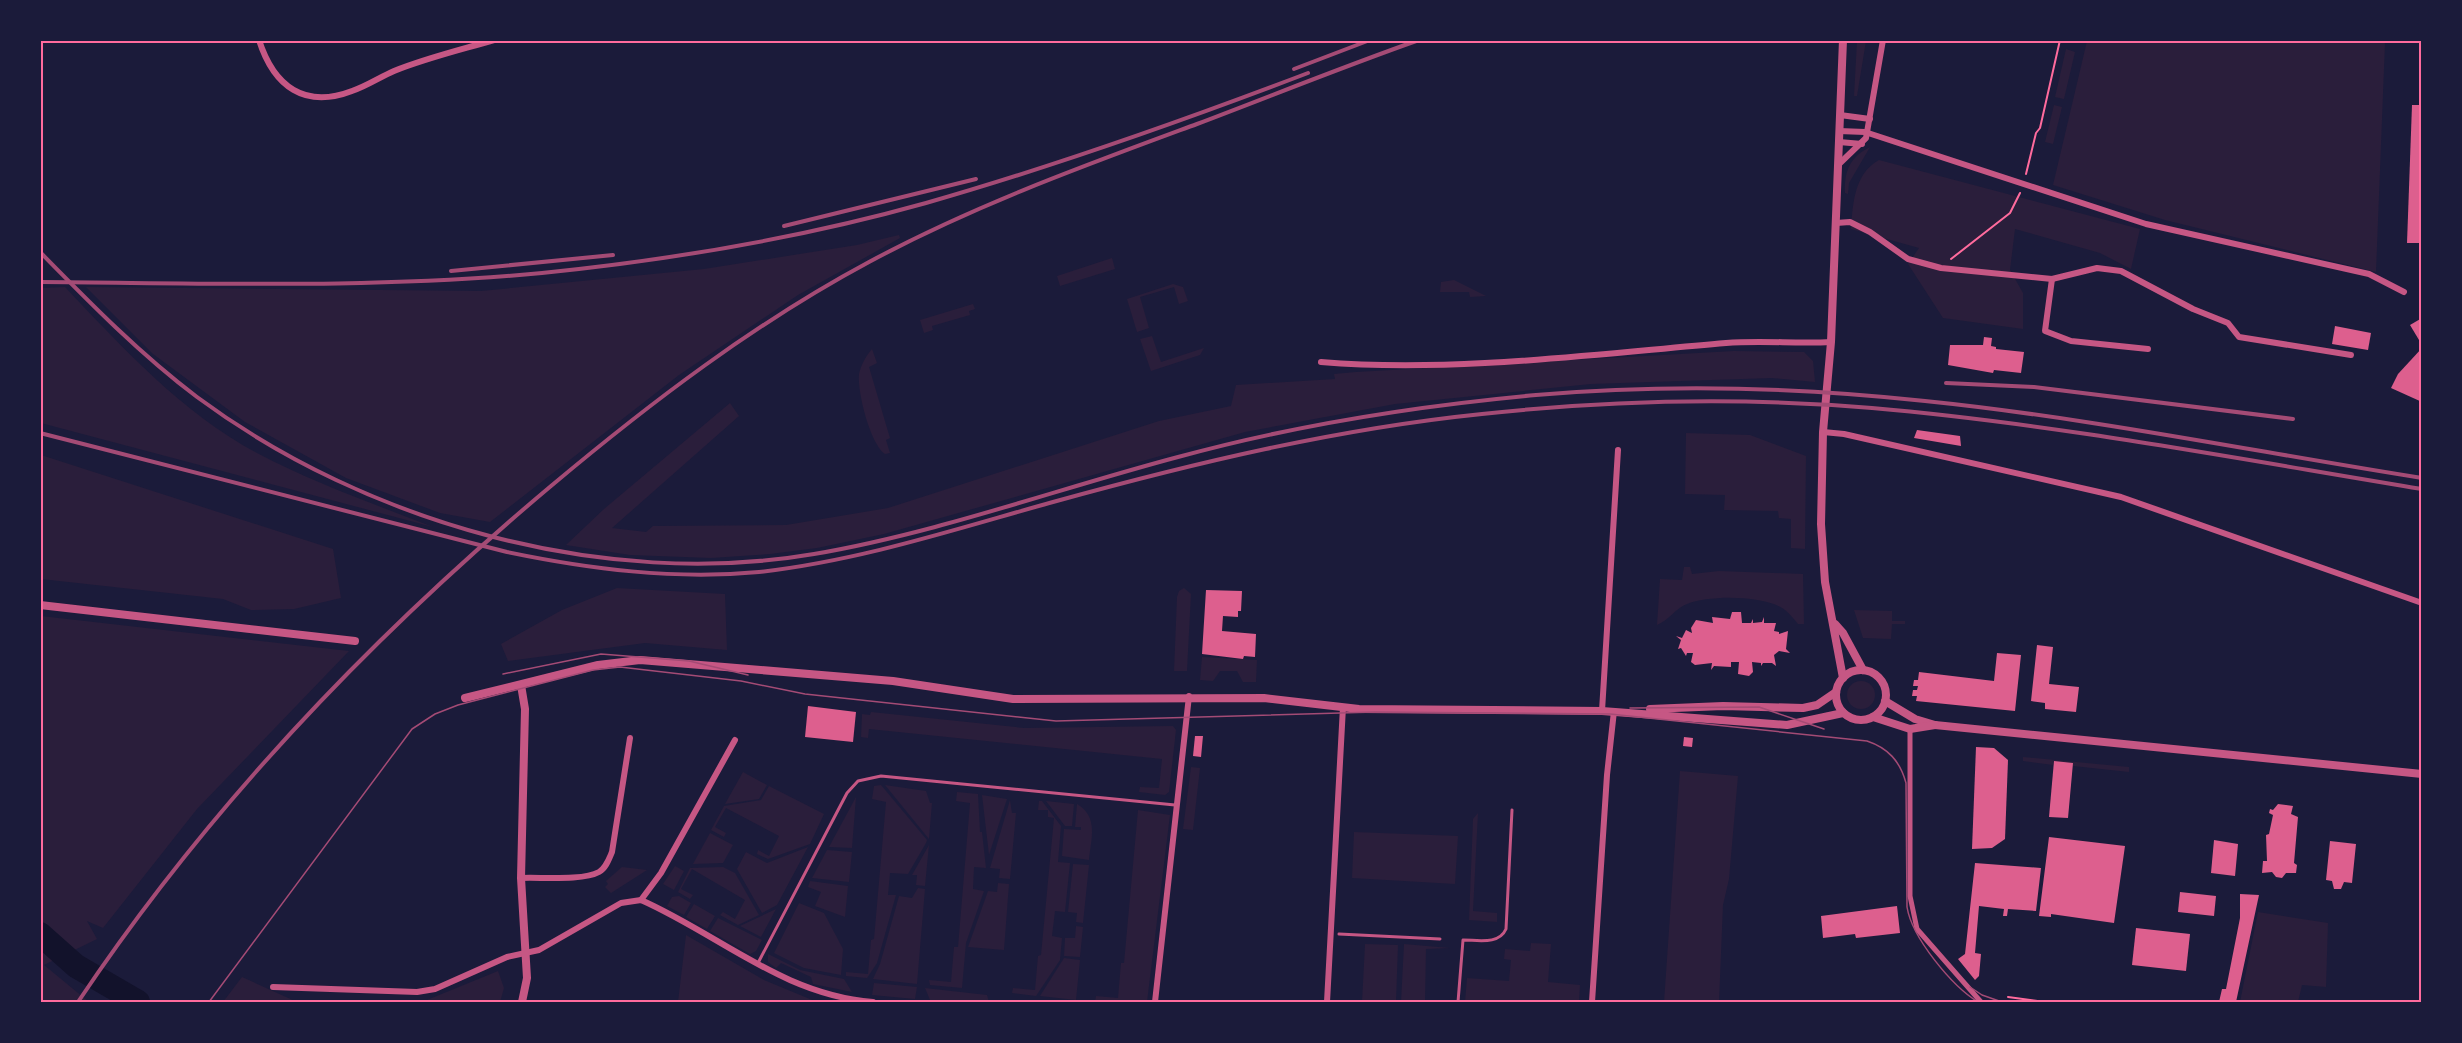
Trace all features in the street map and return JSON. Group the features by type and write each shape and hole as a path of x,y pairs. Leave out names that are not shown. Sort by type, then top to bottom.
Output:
{"street":[{"path":"259,40 275,75 301,94 319,98 354,91 393,71 432,57 494,40"},
{"path":"465,698 598,665 640,660 893,681 1013,699 1106,700 1189,696 1279,699 1376,709 1602,711 1723,706 1803,708 1817,705 1836,692 1843,678 1822,546 1822,432 1831,342 1843,40"},
{"path":"1838,165 1866,138 1865,132 1870,119 1883,40"},
{"path":"1840,115 1870,119"},
{"path":"1839,131 1865,132 2146,224 2369,274 2404,292"},
{"path":"1839,142 1862,144"},
{"path":"1836,223 1850,222 1908,259 1941,268 2052,279 2097,268 2121,270 2193,309 2228,322 2239,337 2351,355"},
{"path":"2052,279 2045,331 2071,341 2148,349"},
{"path":"1321,362 1381,366 1498,361 1746,342 1831,342"},
{"path":"1822,432 1844,434 2121,497 2421,603"},
{"path":"1602,711 1618,450"},
{"path":"40,605 355,641"},
{"path":"1834,624 1843,633 1863,670"},
{"path":"1843,678 1863,670 1875,674 1883,682 1886,701 1881,711 1873,717"},
{"path":"521,685 525,709 521,878 526,978 522,1002"},
{"path":"1836,692 1837,703 1843,713 1854,719 1873,717 1910,729 1935,725"},
{"path":"1155,1002 1189,696"},
{"path":"1886,701 1908,716 1935,725 2421,774"},
{"path":"1327,1002 1344,707"},
{"path":"1614,711 1787,725 1843,713"},
{"path":"1592,1002 1607,776 1614,711"},
{"path":"1910,729 1910,896 1913,919 1925,940 1981,1002"},
{"path":"521,878 584,876 600,872 607,864 612,852 630,738"},
{"path":"641,900 661,873 735,740"},
{"path":"273,987 417,992 435,989 507,957 539,950 621,903 641,900 756,965 820,993 873,1002"}],"lane":[{"path":"756,965 837,808 858,781 881,776 1177,806"},
{"path":"1458,1002 1463,940 1494,940 1502,937 1506,929 1512,810"},
{"path":"1339,934 1440,939"}],"path":[{"path":"2025,178 2036,133 2040,128 2060,40"},
{"path":"1941,268 2010,213 2020,192"},
{"path":"2008,997 2045,1002"}],"shaded area":[{"path":"2322,40 2385,43 2376,272 2165,220 2053,185 2087,41"},
{"path":"1857,41 1866,41 1857,96 1854,96"},
{"path":"2066,49 2075,52 2064,99 2055,97"},
{"path":"2054,105 2062,107 2053,144 2045,142"},
{"path":"1870,147 1849,183 1848,194 1845,193 1847,171 1853,160"},
{"path":"1879,160 2140,229 2131,269 2100,253 2015,229 2010,270 2023,293 2023,329 1943,318 1908,264 1919,248 1851,229 1856,190 1864,173"},
{"path":"899,235 900,238 798,295 679,375 490,522 440,513 346,478 245,422 153,354 86,287 481,291 704,269 857,245"},
{"path":"1112,258 1115,269 1060,286 1057,276"},
{"path":"1454,280 1486,296 1470,297 1469,292 1440,292 1441,282"},
{"path":"1173,284 1183,287 1188,301 1179,304 1174,287 1140,297 1149,328 1137,332 1127,299"},
{"path":"65,287 155,378 204,419 230,437 300,474 433,527 41,423 41,288"},
{"path":"973,304 975,309 969,311 970,315 932,326 933,330 924,333 920,320"},
{"path":"1152,336 1161,362 1204,348 1200,355 1151,371 1140,339"},
{"path":"872,349 877,363 869,367 890,438 886,440 890,453 885,454 874,440 860,392 859,374"},
{"path":"1734,351 1804,352 1813,361 1815,382 1772,378 1591,384 1395,404 1245,432 884,534 817,548 711,558 630,555 566,545 604,509 730,403 739,416 612,528 646,532 653,526 786,525 888,508 1159,421 1231,406 1236,385 1335,379 1334,374 1356,372"},
{"path":"1686,433 1750,435 1806,456 1805,549 1791,548 1791,519 1779,518 1778,511 1724,510 1725,495 1685,494"},
{"path":"41,455 333,549 341,598 294,609 251,610 223,599 41,579"},
{"path":"1684,567 1690,567 1692,574 1719,571 1803,574 1804,624 1798,624 1787,612 1765,601 1723,598 1687,604 1657,625 1660,579 1682,580"},
{"path":"617,588 725,594 727,650 645,643 508,661 501,644 562,610"},
{"path":"1184,588 1191,594 1187,671 1174,671 1177,597 1179,591"},
{"path":"1854,610 1892,611 1892,621 1905,621 1905,624 1892,624 1891,639 1863,638"},
{"path":"41,616 349,651 197,809 103,928 87,921 97,939 44,965 89,1002 41,1002"},
{"path":"1202,657 1257,660 1256,682 1243,682 1237,671 1220,671 1213,681 1200,680"},
{"path":"1861,681 1871,685 1875,695 1871,705 1861,709 1851,705 1847,695 1851,685"},
{"path":"871,712 1024,728 1173,726 1176,730 1169,792 1165,795 1139,792 1140,787 1159,788 1162,759 869,729 868,738 861,737 862,714 870,715"},
{"path":"2023,757 2129,767 2129,772 2073,766 2073,763 2054,761 2053,765 2023,761"},
{"path":"1191,767 1200,768 1193,830 1183,829"},
{"path":"1680,771 1738,776 1729,879 1723,905 1719,1002 1664,1002"},
{"path":"743,772 767,785 759,799 725,804"},
{"path":"881,785 927,840 908,874 890,873 888,895 896,895 877,963 867,978 846,976 846,972 868,974 871,940 874,939 886,802 872,799 874,786"},
{"path":"885,785 926,791 932,803 929,839"},
{"path":"769,786 824,814 810,844 768,859 757,854 758,850 769,856 779,836 726,808 715,827 726,833 724,837 711,830 724,806 761,800"},
{"path":"957,792 978,794 980,832 982,832 986,868 974,867 973,889 984,891 966,943 962,988 930,985 929,980 951,982 954,947 958,947 970,803 956,801"},
{"path":"982,795 1007,799 989,855"},
{"path":"856,797 852,848 829,847"},
{"path":"1010,800 1012,813 1016,813 1010,879 999,878 1000,869 990,868"},
{"path":"1039,801 1042,801 1061,826 1058,862 1070,863 1065,912 1055,911 1052,936 1062,938 1060,960 1036,996 1012,993 1013,988 1035,990 1038,956 1041,955 1054,818 1048,817 1048,810 1038,810"},
{"path":"1046,801 1074,804 1072,826 1065,826"},
{"path":"1077,804 1084,809 1091,822 1089,860 1062,856 1064,829 1081,830 1081,827 1075,827"},
{"path":"1138,810 1170,815 1147,1002 1095,1002 1096,996 1118,998 1121,963 1124,963"},
{"path":"1478,813 1473,911 1497,913 1497,922 1469,920 1473,819"},
{"path":"1354,832 1458,836 1455,884 1352,878"},
{"path":"710,833 733,845 723,863 693,864"},
{"path":"929,845 925,886 916,885 917,875 912,875"},
{"path":"808,847 777,905 762,913 737,869 746,852 767,863"},
{"path":"827,850 852,852 849,882 812,878"},
{"path":"1073,864 1089,865 1083,923 1076,922 1077,913 1068,912"},
{"path":"675,866 684,871 674,890 663,884"},
{"path":"622,867 647,870 611,893 605,887 608,884 606,881"},
{"path":"723,867 735,873 759,915 738,925 720,915 723,912 735,919 745,900 692,869 681,889 693,895 690,899 678,892 690,868"},
{"path":"810,881 848,886 845,917 815,906 821,892 808,887"},
{"path":"998,883 1009,884 1004,950 968,947 988,891 997,892"},
{"path":"918,888 925,889 917,984 873,979 880,964 899,896 912,898"},
{"path":"679,896 691,903 684,915 667,906 672,897"},
{"path":"799,903 824,913 843,949 841,975 804,968 774,953"},
{"path":"694,904 715,916 707,929 686,917"},
{"path":"776,909 761,937 740,926"},
{"path":"2258,912 2328,923 2326,987 2302,985 2298,1002 2240,1002"},
{"path":"718,918 762,940 756,951 750,954 710,931"},
{"path":"1076,926 1083,927 1080,957 1064,956 1065,938 1075,938"},
{"path":"686,935 764,980 817,1002 678,1002"},
{"path":"1531,943 1551,944 1548,982 1580,985 1579,1002 1465,1002 1467,978 1509,981 1511,960 1504,959 1505,949 1530,951"},
{"path":"1365,944 1398,945 1396,1002 1362,1002"},
{"path":"1404,944 1450,948 1426,949 1425,1002 1401,1002"},
{"path":"768,954 800,970 844,979 852,992 813,984 811,977 781,963 776,968 768,962"},
{"path":"1064,958 1080,960 1076,1000 1040,996"},
{"path":"498,971 504,988 500,1002 389,1002 427,1000"},
{"path":"242,977 297,1002 223,1002"},
{"path":"874,983 917,987 915,999 872,995"},
{"path":"925,988 987,995 989,1002 930,1000"}],"building":[{"path":"2412,105 2422,105 2422,243 2407,243"},
{"path":"2422,318 2422,345 2410,325"},
{"path":"2335,326 2371,333 2368,350 2332,344"},
{"path":"1984,337 1992,338 1991,346 1996,349 2024,352 2021,373 1994,370 1993,373 1948,365 1950,345 1983,345"},
{"path":"2422,348 2422,402 2391,388 2398,374"},
{"path":"1917,430 1960,436 1961,446 1914,438"},
{"path":"1206,590 1242,591 1241,611 1238,611 1238,617 1223,616 1222,631 1256,634 1255,657 1244,656 1243,659 1202,654"},
{"path":"1732,612 1741,612 1742,623 1751,623 1753,619 1753,623 1762,622 1764,617 1764,623 1776,623 1774,631 1779,634 1788,631 1786,649 1790,653 1779,651 1774,655 1776,666 1772,663 1763,663 1761,666 1761,663 1752,662 1753,672 1749,676 1738,674 1739,662 1731,662 1731,667 1714,666 1711,670 1712,663 1695,665 1691,662 1693,653 1687,653 1686,656 1681,648 1678,649 1681,640 1676,636 1682,638 1686,630 1692,633 1691,628 1696,620 1713,623 1712,617 1730,619"},
{"path":"2037,645 2053,647 2049,684 2079,687 2076,712 2045,709 2045,703 2031,701"},
{"path":"1997,653 2021,655 2015,711 1916,701 1917,696 1912,696 1913,690 1917,690 1918,686 1913,686 1914,680 1918,680 1919,672 1994,681"},
{"path":"808,706 856,712 853,742 805,737"},
{"path":"1195,736 1203,736 1201,757 1193,756"},
{"path":"1684,737 1693,738 1692,747 1683,746"},
{"path":"1976,747 1994,748 2008,760 2005,839 1992,848 1972,849"},
{"path":"2054,761 2073,763 2068,818 2049,817"},
{"path":"2278,804 2293,806 2291,814 2298,817 2294,863 2297,865 2296,873 2286,873 2282,878 2276,877 2272,872 2262,873 2263,861 2267,861 2266,835 2269,834 2273,815 2269,813 2270,809 2273,810"},
{"path":"2049,837 2125,846 2114,923 2051,914 2051,917 2039,916"},
{"path":"2214,840 2238,844 2235,876 2211,873"},
{"path":"2330,841 2356,844 2352,883 2344,882 2341,889 2334,889 2332,881 2326,880"},
{"path":"1975,863 2041,868 2036,911 2008,909 2007,916 2003,916 2004,909 1979,906 1975,953 1981,954 1979,976 1975,980 1958,959 1965,954"},
{"path":"2180,892 2216,896 2214,916 2178,912"},
{"path":"2240,894 2259,895 2236,1002 2219,1002 2222,989 2226,989 2240,918"},
{"path":"1897,906 1900,933 1856,938 1855,934 1823,938 1821,916"},
{"path":"2136,928 2190,934 2186,971 2132,965"}],"waterway":[{"path":"40,934 76,966 138,1002"}],"tram line":[{"path":"503,674 601,654 689,661 748,675"},
{"path":"209,1002 412,729 435,714 458,705 593,670 620,667 741,681 805,694 1056,721 1375,712 1610,714 1867,741 1881,747 1892,756 1906,783 1907,907 1910,919 1925,946 1945,973 1978,1002"},
{"path":"1630,708 1759,707 1824,729"},
{"path":"1970,987 1982,995 2002,1002"}],"railway":[{"path":"1294,69 1370,40"},
{"path":"78,1002 182,860 238,792 357,664 484,543 626,425 704,366 785,311 827,286 949,222 1072,171 1419,40"},
{"path":"40,282 291,284 418,281 542,273 687,254 831,227 926,203 1118,142 1308,73"},
{"path":"784,226 976,179"},
{"path":"40,252 135,346 176,381 264,441 336,480 412,512 490,536 571,553 653,562 734,563 814,554 951,523 1133,469 1266,435 1401,411 1536,395 1633,389 1780,390 1925,401 2112,426 2422,478"},
{"path":"451,271 613,255"},
{"path":"1946,383 2034,387 2293,419"},
{"path":"40,433 507,552 600,568 695,575 759,572 870,552 1159,474 1319,438 1427,420 1530,409 1628,403 1774,402 1941,415 2147,443 2422,489"}]}
